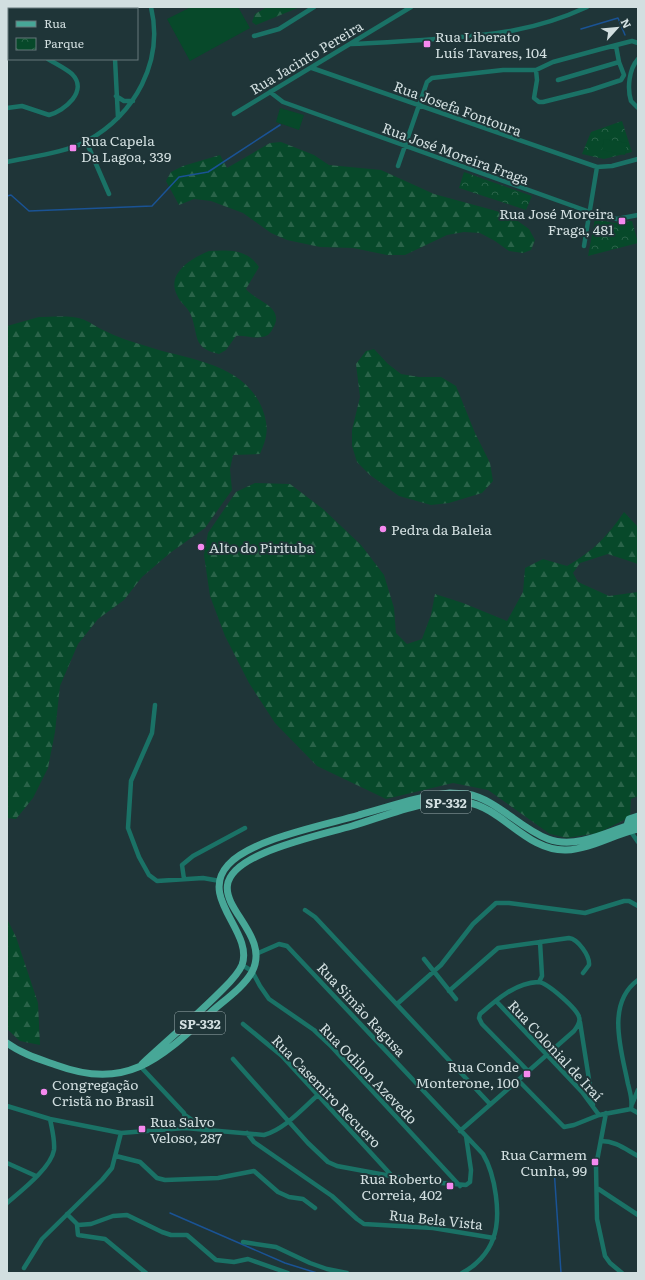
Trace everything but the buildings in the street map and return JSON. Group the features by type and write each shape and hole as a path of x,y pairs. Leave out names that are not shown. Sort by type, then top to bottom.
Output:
{"main road":[{"name":"SP-332","path":"220,882 224,870 229,864 238,856 260,845 310,829 437,795 452,793 469,795 483,799 538,835 549,840 561,842 591,838 629,828 638,829"},
{"name":"SP-332","path":"7,1043 28,1055 81,1072 115,1075 150,1063 184,1037 243,983 252,971 256,954 250,935 231,903 228,888 229,881 235,869 240,865 282,847 422,806 453,801 468,802 482,807 539,844 554,849 576,849 629,828 638,822"},
{"path":"629,828 629,819 638,816"},
{"path":"220,882 222,899 236,929 247,950 256,954"},
{"path":"236,929 244,952 242,964"},
{"name":"SP-332","path":"140,1066 230,982 242,964"}],"street":[{"path":"7,162 86,141 118,118 133,101 146,77 153,52 154,24 151,7"},
{"path":"254,36 275,30 314,7"},
{"name":"Rua Jacinto Pereira","path":"234,114 411,7"},
{"path":"351,44 477,36 511,32 542,24 587,7"},
{"path":"398,166 427,82 436,77 504,70 536,70 553,62 632,41 638,43"},
{"path":"536,70 537,80 534,98 539,102 591,90 621,80 624,76 619,62 616,46"},
{"path":"638,59 633,67 630,89 631,101 638,108"},
{"path":"7,108 22,106 49,115 68,104 74,98 78,88 75,79 70,73 50,60"},
{"path":"114,60 118,118"},
{"path":"558,80 619,62"},
{"name":"Rua Josefa Fontoura","path":"312,68 597,167"},
{"name":"Rua José Moreira Fraga","path":"270,92 282,102 591,212 617,219 638,214"},
{"path":"116,96 124,101 133,101"},
{"path":"86,141 109,194"},
{"path":"584,246 591,212 597,167 612,166 638,159"},
{"path":"155,705 152,733 132,781 128,828 139,857 149,875 157,881 203,878 220,882"},
{"path":"184,879 182,865 192,856 245,828"},
{"path":"629,828 638,842"},
{"path":"397,1004 434,972 450,955 473,924 496,903 509,903 585,913 624,901 638,906"},
{"path":"305,910 315,917 490,1104"},
{"path":"449,991 498,948 569,938 574,939 583,950 589,962 588,967 583,973"},
{"path":"539,982 542,976 540,942"},
{"name":"Rua Simão Ragusa","path":"256,954 279,944 287,946 483,1154 492,1174 496,1190 494,1238"},
{"path":"424,959 456,999"},
{"name":"Rua Odilon Azevedo","path":"242,964 252,971 269,999 314,1030 330,1044 460,1186"},
{"path":"638,980 625,996 619,1016 618,1030 632,1106 638,1113"},
{"path":"528,1071 479,1020 480,1014 484,1010 513,988 539,982 551,987 580,1018 594,1106"},
{"name":"Rua Colonial de Iraí","path":"496,1001 594,1106 599,1115"},
{"path":"460,1131 574,1031 580,1022"},
{"name":"Rua Casemiro Recuero","path":"243,1024 282,1056 319,1094 393,1177"},
{"path":"233,1059 320,1155 332,1164 350,1170 460,1186 470,1182 471,1177 466,1136"},
{"path":"140,1066 184,1114 206,1129"},
{"path":"518,1080 564,1127 632,1106"},
{"path":"632,1106 638,1090"},
{"path":"7,1106 50,1119 121,1133 185,1128 264,1135 270,1133 288,1121 319,1094"},
{"path":"606,1113 596,1166 598,1219 605,1256 610,1263 622,1273"},
{"path":"184,1114 186,1124 185,1128"},
{"path":"7,1203 49,1162 54,1151 50,1119"},
{"path":"24,1268 42,1239 102,1180 112,1168 121,1133"},
{"name":"Rua Bela Vista","path":"247,1133 254,1142 332,1196 361,1222 433,1228 494,1238"},
{"path":"600,1141 610,1141 619,1144 638,1156"},
{"path":"116,1156 140,1162 157,1178 164,1180 218,1178 254,1171 278,1192 288,1197 303,1199 315,1208"},
{"path":"7,1163 36,1176"},
{"path":"597,1188 638,1215"},
{"path":"67,1214 77,1225 78,1235 105,1239 146,1273"},
{"path":"77,1225 91,1224 113,1216 127,1215 167,1234 187,1235 216,1260 234,1262 248,1259 288,1273"},
{"path":"462,1273 470,1269 480,1260 494,1238"},
{"path":"243,1242 276,1247 310,1263 347,1273"}],"green space":[{"path":"25,7 64,8 26,8"},
{"path":"191,7 238,7 250,28 190,61 167,19"},
{"path":"267,7 300,7 256,25 252,22 255,14"},
{"path":"280,108 304,115 299,130 276,122"},
{"path":"622,121 632,152 604,159 582,154 591,132"},
{"path":"604,139 627,143 625,155 602,150"},
{"path":"281,142 314,155 329,165 381,170 434,194 500,212 515,219 529,229 535,240 531,250 523,253 509,251 480,233 464,232 447,235 405,255 387,255 353,248 320,247 287,240 271,233 243,213 211,201 194,199 179,205 166,181 171,172 183,166 220,155 227,168 270,143"},
{"path":"464,172 532,196 526,210 459,188"},
{"path":"595,219 614,223 632,221 638,243 588,256"},
{"path":"209,251 237,252 254,261 259,267 246,289 268,305 276,315 276,321 272,330 268,334 258,337 236,336 226,350 219,354 200,345 191,315 178,298 175,287 175,280 182,267"},
{"path":"39,317 67,317 82,319 108,333 124,339 212,365 228,372 242,381 253,393 262,408 267,431 260,454 233,455 230,469 232,490 205,528 170,553 142,577 124,600 98,619 78,644 60,686 55,732 48,768 33,798 16,819 7,818 7,326"},
{"path":"374,349 388,364 401,374 419,377 441,377 456,386 475,433 490,463 493,481 482,493 449,503 431,505 399,496 370,475 357,462 352,446 352,430 360,397 356,364 366,351"},
{"path":"255,483 290,484 323,509 361,545 384,575 394,608 396,633 407,644 422,639 431,615 435,594 463,603 507,621 523,592 525,568 543,559 567,566 599,543 612,529 624,512 638,527 638,564 608,554 580,563 573,573 578,582 609,596 638,592 638,796 631,799 630,817 598,833 567,838 550,834 488,790 453,783 386,799 317,766 275,723 249,683 225,636 210,596 204,555 208,533 236,492"},
{"path":"7,919 16,937 38,1003 40,1045 20,1041 7,1029"}],"waterway":[{"path":"581,29 618,18 625,35"},
{"path":"7,196 11,195 29,211 152,206 179,177 208,172 280,125"},
{"path":"554,1168 561,1273"},
{"path":"170,1213 285,1263 317,1273"}],"place":[{"name":"Rua Liberato Luís Tavares, 104","path":"427,44"},
{"name":"Rua Capela Da Lagoa, 339","path":"73,148"},
{"name":"Rua José Moreira Fraga, 481","path":"622,221"},
{"name":"Pedra da Baleia","path":"383,529"},
{"name":"Alto do Pirituba","path":"201,547"},
{"name":"Rua Conde Monterone, 100","path":"527,1074"},
{"name":"Congregação Cristã no Brasil","path":"44,1092"},
{"name":"Rua Salvo Veloso, 287","path":"142,1129"},
{"name":"Rua Carmem Cunha, 99","path":"595,1162"},
{"name":"Rua Roberto Correia, 402","path":"450,1186"}]}
